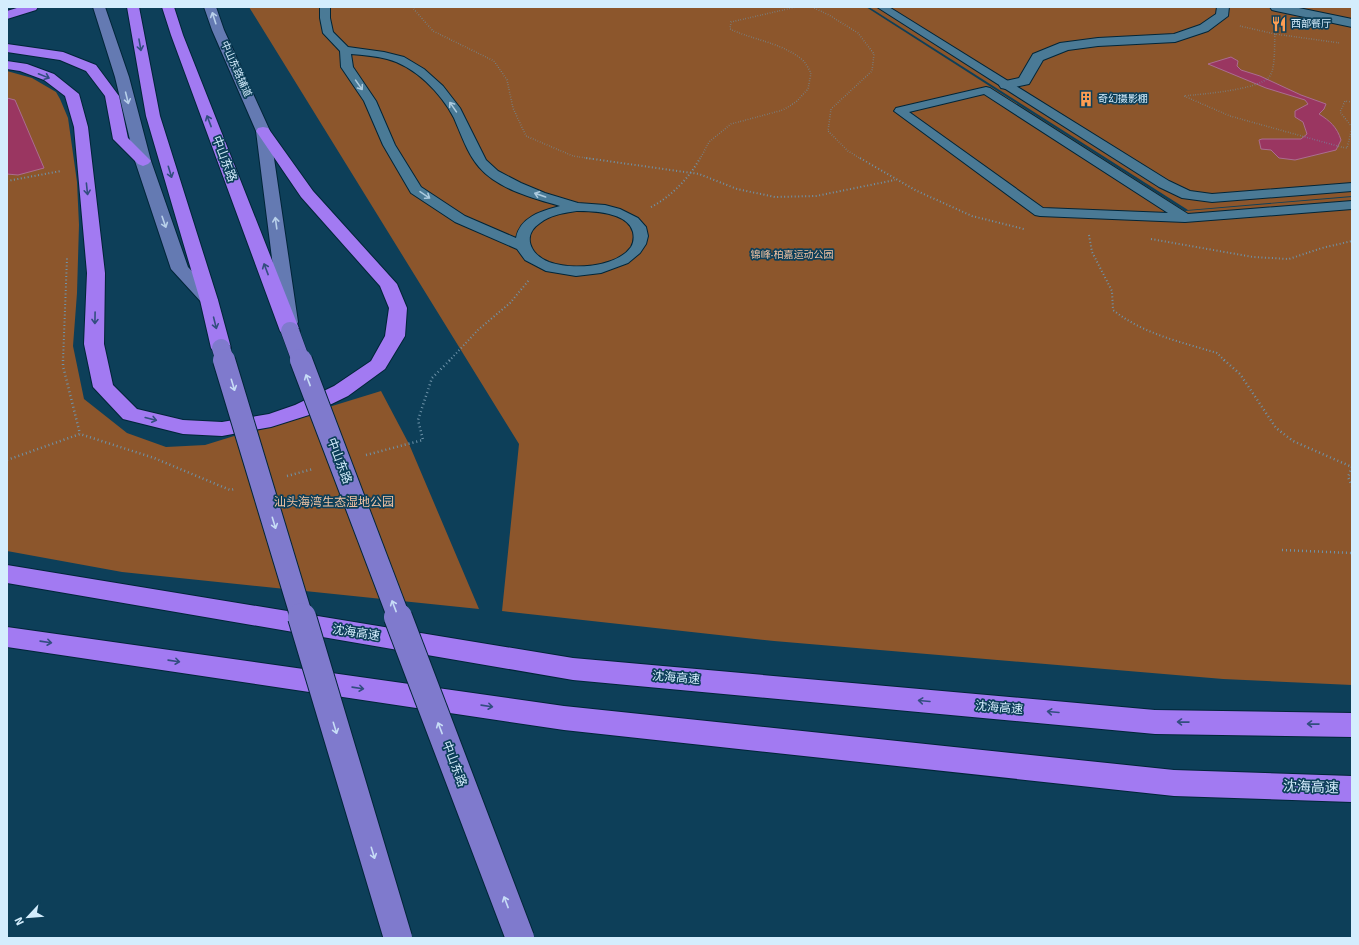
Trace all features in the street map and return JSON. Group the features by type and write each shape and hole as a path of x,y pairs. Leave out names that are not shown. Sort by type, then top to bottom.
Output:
{"highway":[{"path":"7,15 32,7"},
{"path":"133,7 153,116 209,300 222,348"},
{"name":"中山东路","path":"168,7 176,35 290,331"},
{"path":"7,48 63,56 91,68 112,96 121,139 143,161"},
{"path":"7,65 22,67 50,77 72,94 81,127 96,273 94,344 103,387 130,414 183,427 214,429 222,429 271,420 302,410 341,391 378,365 395,336 398,308 388,284 308,194 263,131"},
{"name":"沈海高速","path":"7,574 574,669 1155,722 1352,725"},
{"name":"沈海高速","path":"7,637 564,718 1174,783 1352,789"}],"main road":[{"name":"中山东路","path":"290,331 520,938"},
{"path":"222,348 398,938"}],"street":[{"path":"100,7 122,77 143,161 180,269 209,300"},
{"name":"中山东路辅道","path":"210,7 218,30 263,131 290,331"},
{"path":"1006,85 1024,81 1038,57 1065,46 1098,42 1175,38 1204,28 1222,16 1223,7"},
{"path":"1276,7 1352,23"}],"lane":[{"path":"325,7 324,18 328,33 345,50 391,56 411,64 438,89 454,108 483,164 510,184 577,207"},
{"path":"882,7 1164,184 1187,195 1212,198 1352,187"},
{"path":"345,50 347,67 370,101 389,145 416,190 460,219 522,246 529,256 542,264 559,270 572,271 598,269 616,264 630,256 638,247 641,236 637,226 629,218 614,211 603,208 577,207 558,210 547,214 529,225 523,235 522,246"},
{"path":"1185,218 986,90 900,111 1040,212 1185,218 1352,204"}],"path":[{"path":"412,7 433,31 494,61 507,80 513,108 526,136 573,156 692,172 737,189 775,197 816,196 895,180"},
{"path":"629,218 659,204 692,172 709,142 731,124 783,110 796,102 808,89 811,73 801,58 770,42 744,36 730,29 731,22 796,7"},
{"path":"1215,20 1275,34 1344,44"},
{"path":"1275,34 1272,70 1268,78 1254,84 1223,92 1184,96 1230,116 1301,137 1347,148 1352,128 1340,112 1345,101 1352,102"},
{"path":"7,181 66,170"},
{"path":"1088,232 1092,252 1102,274 1112,290 1113,310 1124,319 1146,331 1217,354 1240,374 1276,428 1293,441 1352,467 1348,477 1352,486"},
{"path":"7,460 80,434 63,366 67,257"},
{"path":"1282,550 1352,553"}],"green space":[{"name":"锦峰·柏嘉运动公园","path":"249,7 866,7 1185,211 1352,197 1352,685 1223,679 774,641 502,611 519,444"},
{"path":"869,7 1352,7 1352,196 1188,210"},
{"name":"汕头海湾生态湿地公园","path":"7,71 32,78 56,92 68,118 77,182 79,225 77,293 73,346 84,399 127,433 166,447 205,445 381,391 409,444 479,609 122,572 7,551"}],"shaded area":[{"path":"1231,57 1238,61 1237,66 1241,70 1260,76 1301,95 1326,104 1324,109 1319,114 1333,125 1339,135 1341,140 1336,150 1295,160 1279,158 1271,150 1261,149 1259,140 1262,139 1301,139 1307,134 1303,122 1295,117 1295,111 1308,104 1305,100 1266,88 1208,64"},
{"path":"7,98 15,100 44,168 18,175 7,174"}],"place":[{"name":"西部餐厅","path":"1279,24"},
{"name":"奇幻摄影棚","path":"1086,99"}]}
